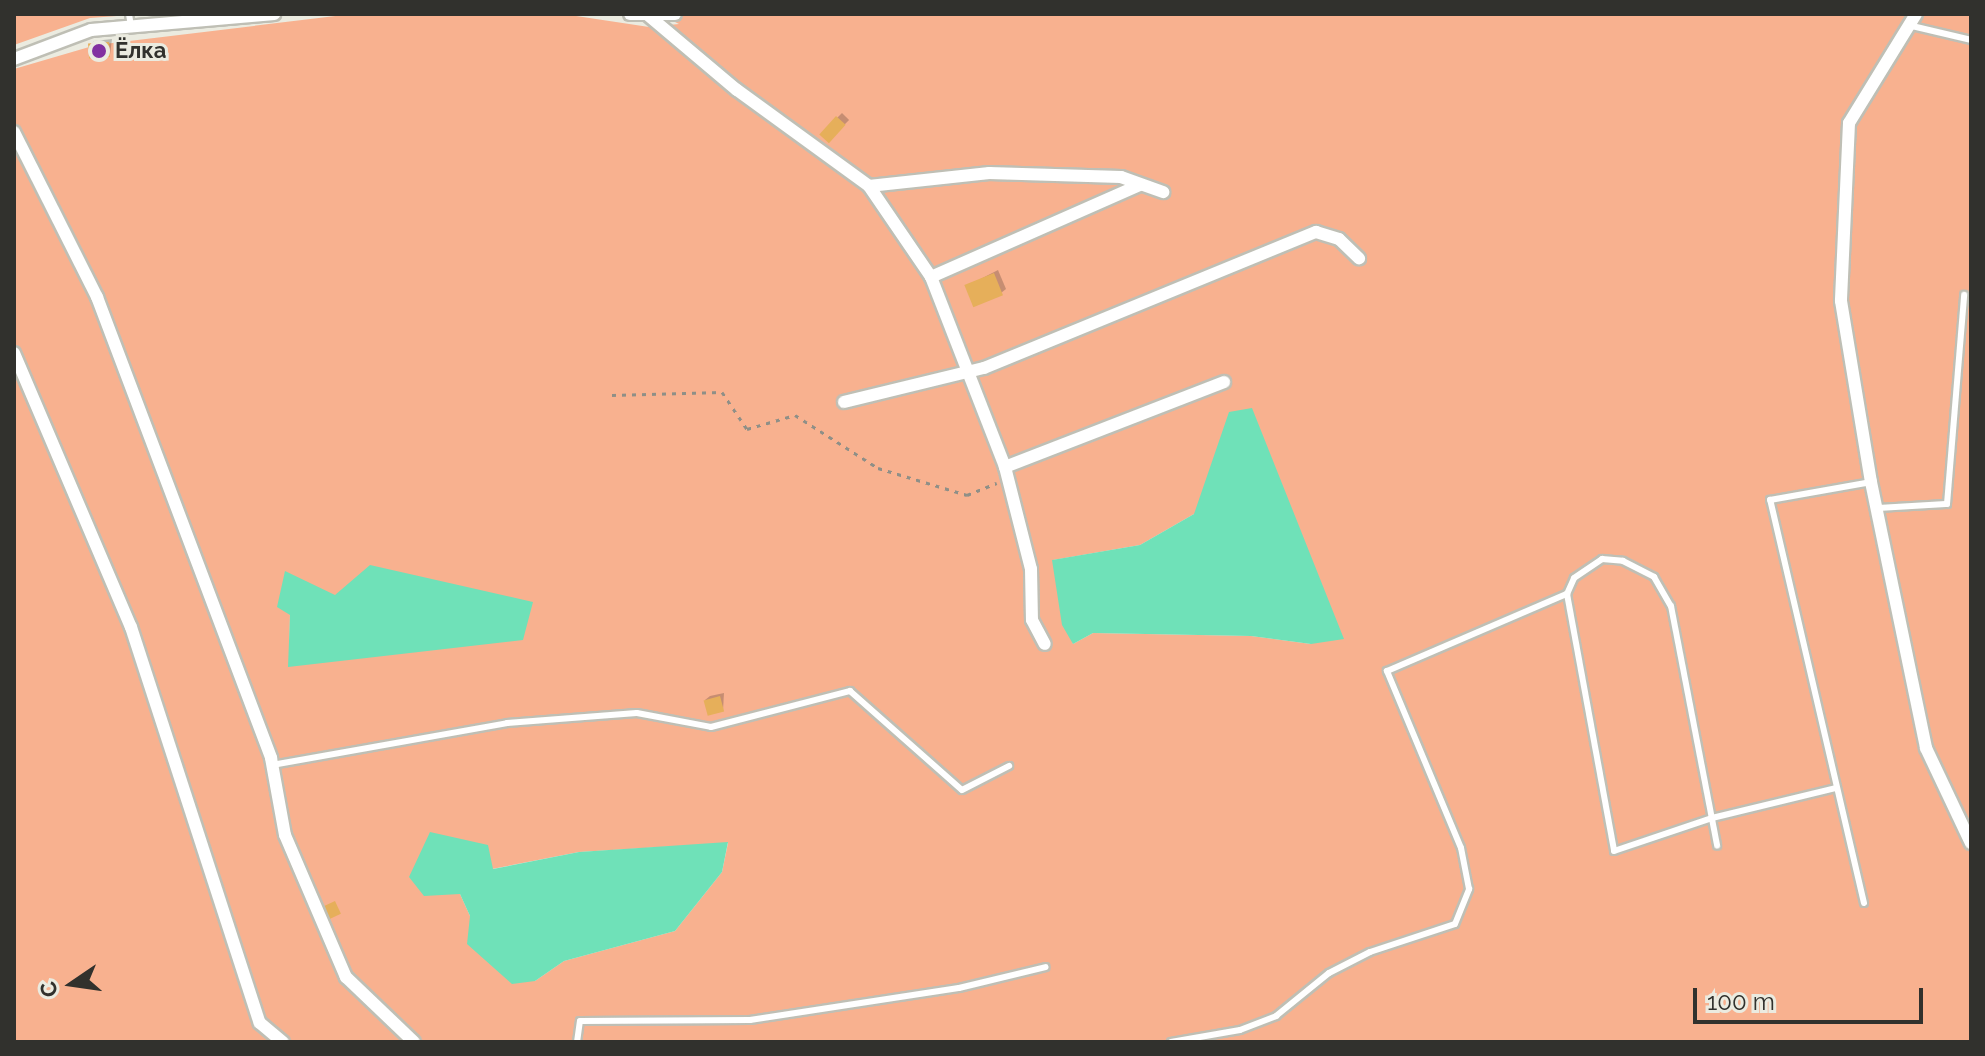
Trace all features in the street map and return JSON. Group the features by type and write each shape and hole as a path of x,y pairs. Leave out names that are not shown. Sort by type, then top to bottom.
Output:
{"street":[{"path":"14,59 91,30 130,21 274,14"},
{"path":"630,14 675,14"},
{"path":"649,16 737,90 869,186 931,277 1007,473 1031,569 1032,620 1045,644"},
{"path":"1914,20 1849,123 1841,301 1871,482 1926,748 1971,843"},
{"path":"14,132 97,297 272,765 285,835 346,977 414,1042"},
{"path":"869,186 989,173 1121,177 1163,192"},
{"path":"931,277 1140,185"},
{"path":"844,402 966,372 1316,232 1339,239 1359,258"},
{"path":"14,353 131,627 260,1023 283,1042"},
{"path":"1007,473 1224,382"}],"lane":[{"path":"1914,20 1971,40"},
{"path":"1877,508 1947,504 1964,295"},
{"path":"1864,903 1770,500 1871,482"},
{"path":"1717,846 1712,818 1671,606 1654,577 1623,561 1602,559 1574,578 1567,594 1614,851 1712,818 1836,788"},
{"path":"1171,1042 1240,1030 1276,1016 1329,973 1370,952 1455,924 1469,889 1461,848 1387,671 1567,594"},
{"path":"272,765 507,723 637,713 711,727 850,691 962,790 1009,766"},
{"path":"577,1042 580,1021 750,1020 959,988 1046,967"}],"path":[{"path":"612,395 722,392 747,429 795,415 878,468 967,495 1007,473"}],"shaded area":[{"path":"14,14 144,14 90,18 14,45"},
{"path":"352,14 563,14 649,27 679,24 659,14 1971,14 1971,1042 14,1042 14,69 96,45","holes":["1194,514 1311,644 1251,636 1093,633 1073,644 1053,560 1140,545","335,595 319,660 289,666 290,614","728,843 722,872 675,931 564,961 535,981 470,916 460,894 492,869 579,852"]},
{"path":"1252,408 1344,639 1311,644 1251,636 1093,633 1073,644 1062,625 1052,560 1140,545 1194,514 1229,412"},
{"path":"370,565 533,602 523,640 288,667 290,615 277,607 285,571 335,595"},
{"path":"430,832 488,845 493,869 579,852 728,842 722,872 675,931 564,961 535,981 512,984 467,944 470,916 460,894 424,896 409,877"}],"building":[{"name":"Ёлка","path":"109,42 110,57 89,58 88,43"},
{"path":"836,116 846,125 829,143 819,135"},
{"path":"994,273 1003,295 973,307 964,285"},
{"path":"720,696 724,711 708,716 704,700"},
{"path":"335,901 341,914 326,920 320,908"}],"place":[{"name":"Ёлка","path":"99,51"}]}
